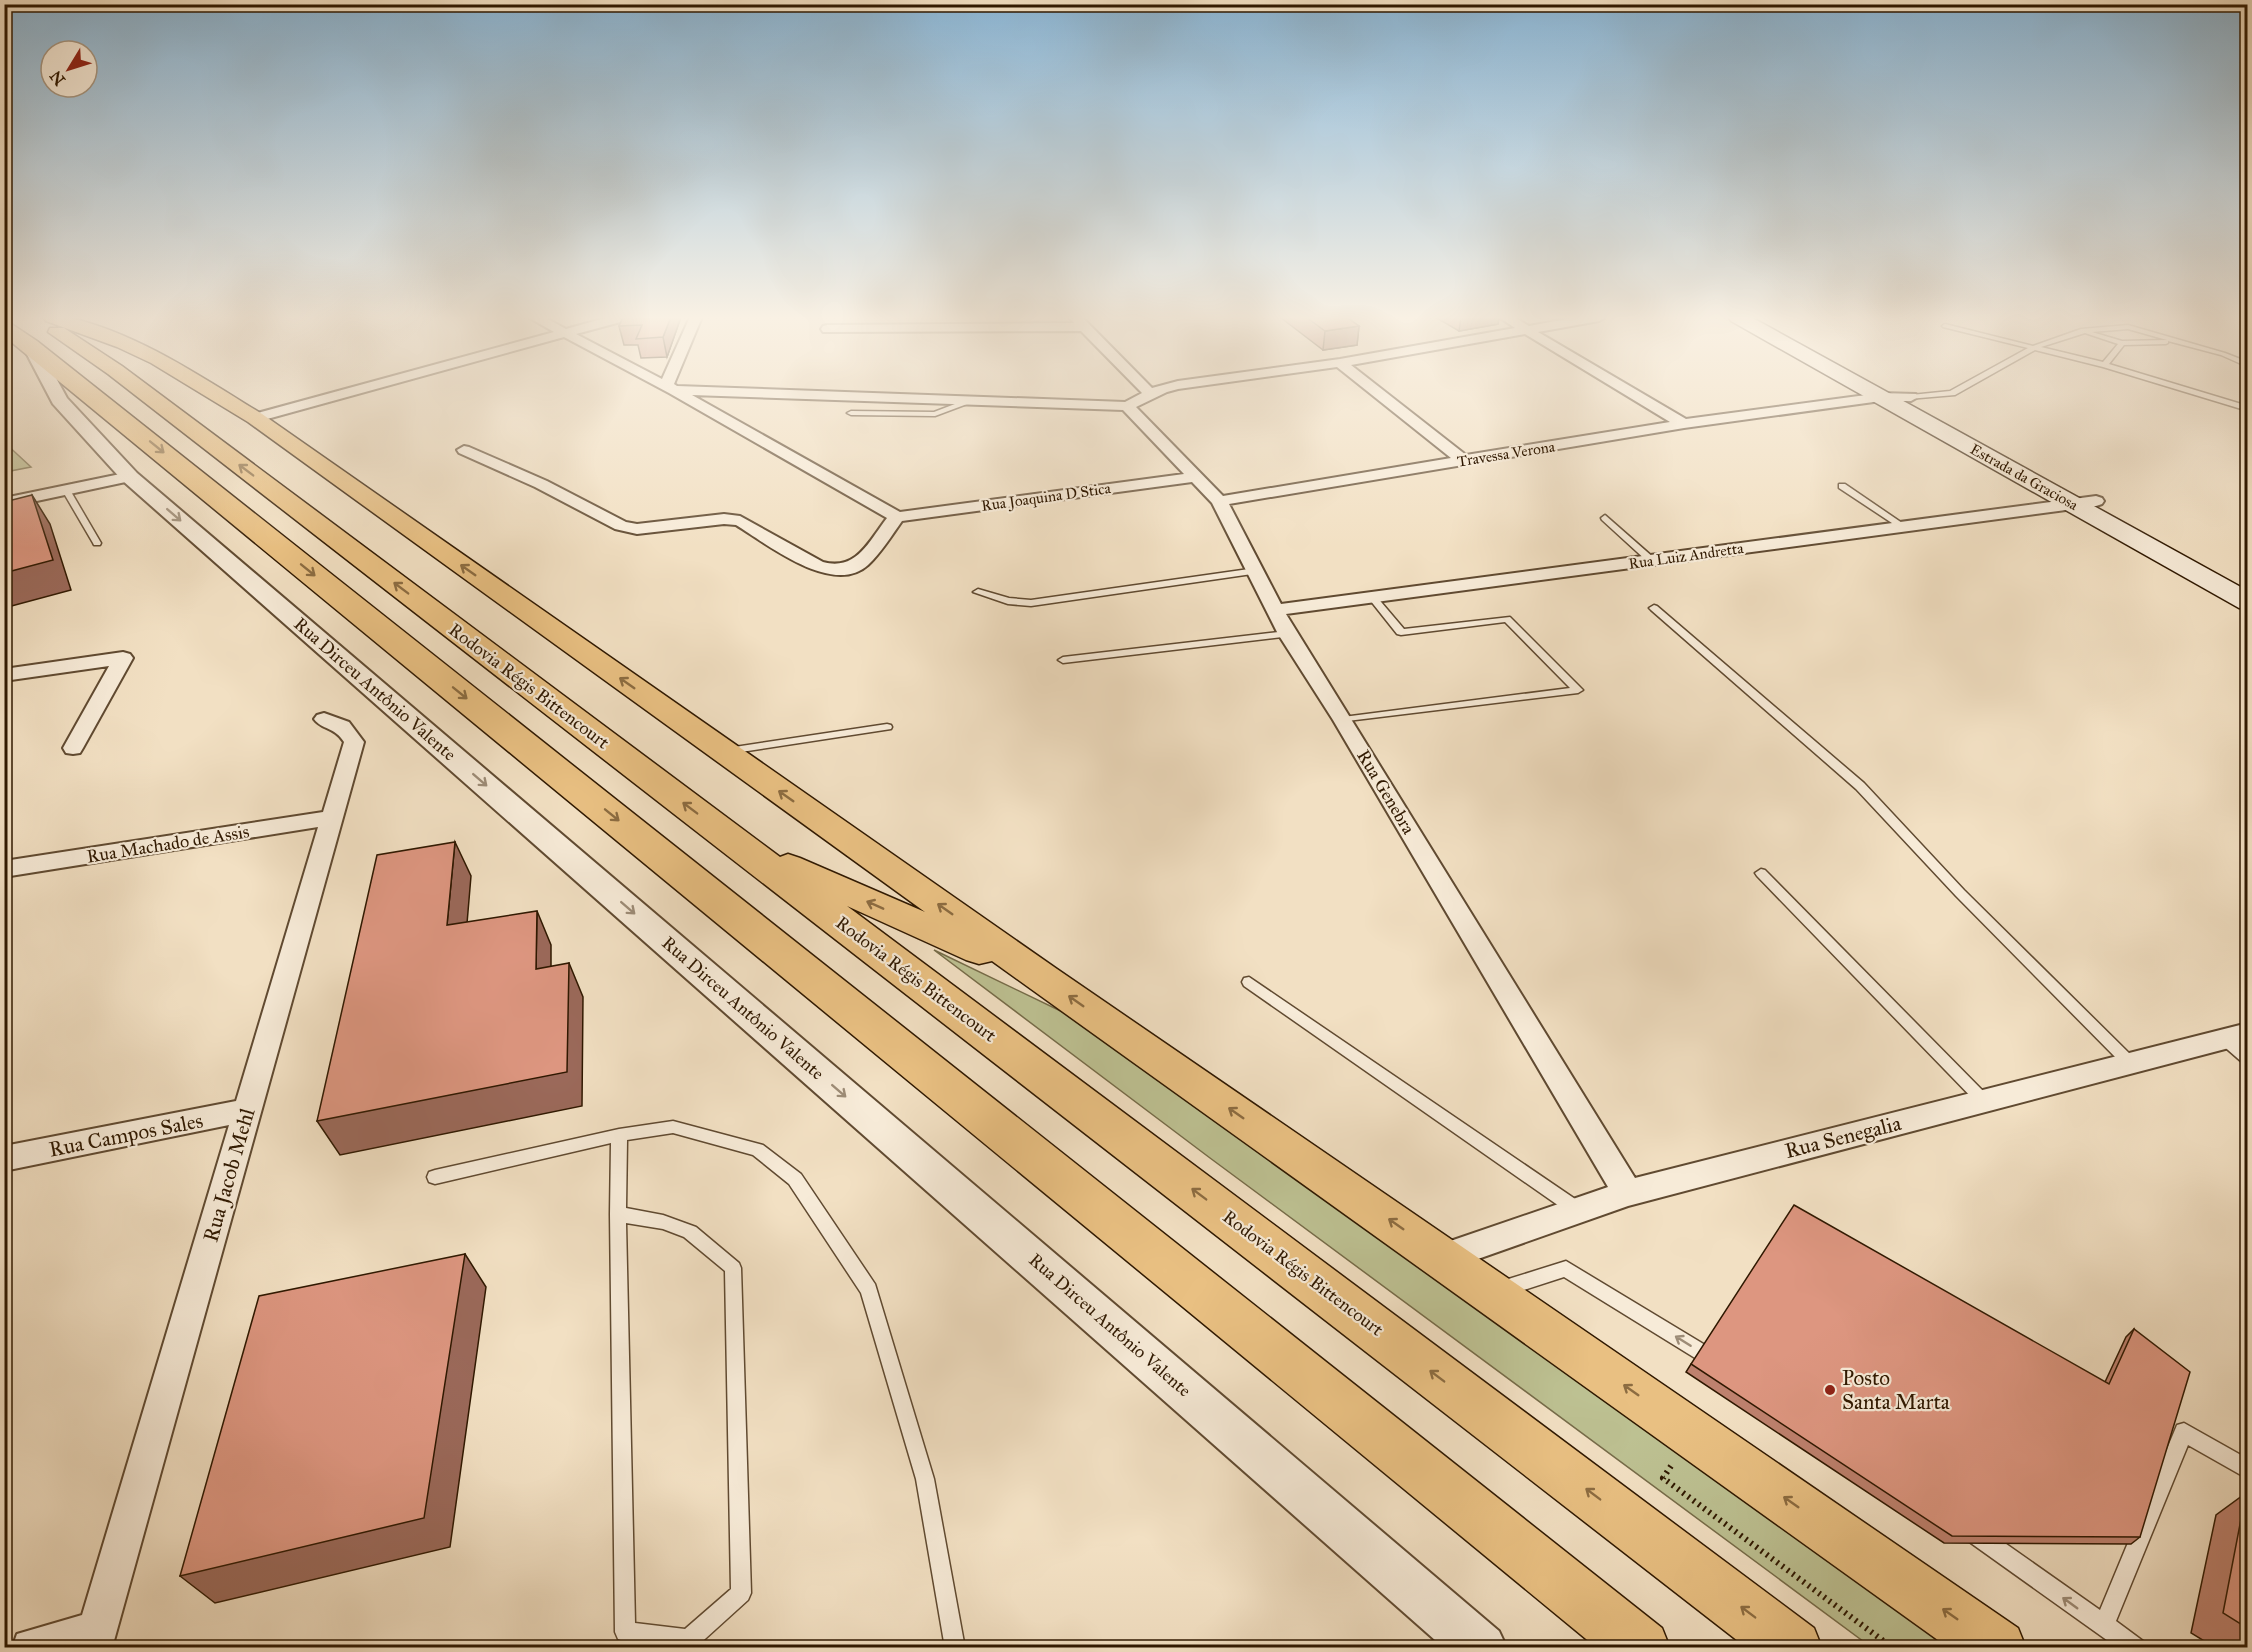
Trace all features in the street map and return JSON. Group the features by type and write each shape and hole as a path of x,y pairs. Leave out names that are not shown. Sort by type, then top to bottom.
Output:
{"highway":[{"path":"112,394 1642,1647"},
{"name":"Rodovia Régis Bittencourt","path":"147,394 1794,1647"},
{"path":"216,394 255,418 1044,979 1998,1647"},
{"path":"737,843 1044,979"}],"main road":[{"name":"Estrada da Graciosa","path":"1876,394 2247,585"},
{"name":"Estrada da Graciosa","path":"1907,394 2247,602"}],"street":[{"name":"Rua Dirceu Antônio Valente","path":"57,394 59,400 130,477 1482,1647"},
{"path":"255,418 344,394"},
{"path":"464,450 541,484 621,526 637,529 724,519 740,521 817,566 832,570 849,569 862,562 897,516 681,394"},
{"path":"823,394 1127,406 1150,394"},
{"path":"1379,394 1464,461"},
{"path":"1634,394 1684,424"},
{"name":"Travessa Verona","path":"1219,501 1684,424 1881,397 1911,396"},
{"name":"Rua Genebra","path":"1127,406 1219,501 1287,634 1343,720 1628,1193"},
{"path":"4,503 130,477"},
{"name":"Rua Joaquina D Stica","path":"897,516 1196,477"},
{"name":"Rua Luiz Andretta","path":"1276,610 2085,503"},
{"path":"4,675 123,658 73,748"},
{"name":"Rua Jacob Mehl","path":"95,1639 354,742 348,729 339,723 324,719"},
{"name":"Rua Machado de Assis","path":"4,869 332,818"},
{"name":"Rua Senegalia","path":"1444,1257 1628,1193 2236,1036"},
{"name":"Rua Campos Sales","path":"4,1159 247,1110"},
{"path":"31,1647 95,1639"}],"lane":[{"name":"Travessa Verona","path":"1911,396 1937,394"},
{"path":"2197,394 2247,410"},
{"path":"851,413 935,414 971,400"},
{"path":"1842,486 1904,527"},
{"path":"66,490 97,543"},
{"path":"1605,518 1652,560"},
{"path":"978,592 1008,601 1031,603 1256,571"},
{"path":"1343,720 1578,690 1507,619 1401,632 1373,598"},
{"path":"1654,608 1860,786 1960,893 2130,1063"},
{"path":"1063,660 1287,634"},
{"path":"724,752 887,727"},
{"path":"1761,873 1984,1101"},
{"path":"1249,982 1579,1211"},
{"path":"2236,1036 2247,1059"},
{"path":"435,1177 619,1135 673,1127 759,1150 795,1179 869,1290 925,1479 955,1647"},
{"path":"618,1214 663,1222 690,1232 733,1268 741,1593 688,1640 625,1632 618,1214 619,1135"},
{"path":"1492,1292 1566,1269 1733,1371"},
{"path":"2104,1626 2184,1432 2247,1470"},
{"path":"1963,1526 2136,1647"}],"path":[{"path":"1690,1431 1663,1478 1893,1647"}],"green space":[{"path":"5,443 31,467 5,472"},
{"path":"934,950 1071,1016 1954,1647 1871,1647 1210,1158"}],"building":[{"path":"32,495 53,560 4,573 4,502"},
{"path":"455,842 447,925 537,911 536,969 569,963 567,1072 317,1121 377,855"},
{"path":"1794,1205 2109,1384 2134,1329 2190,1372 2140,1537 1952,1536 1691,1364"},
{"path":"465,1254 424,1518 180,1576 259,1296"},
{"path":"2247,1494 2247,1628 2223,1613"}],"place":[{"name":"Posto Santa Marta","path":"1830,1390"}]}
